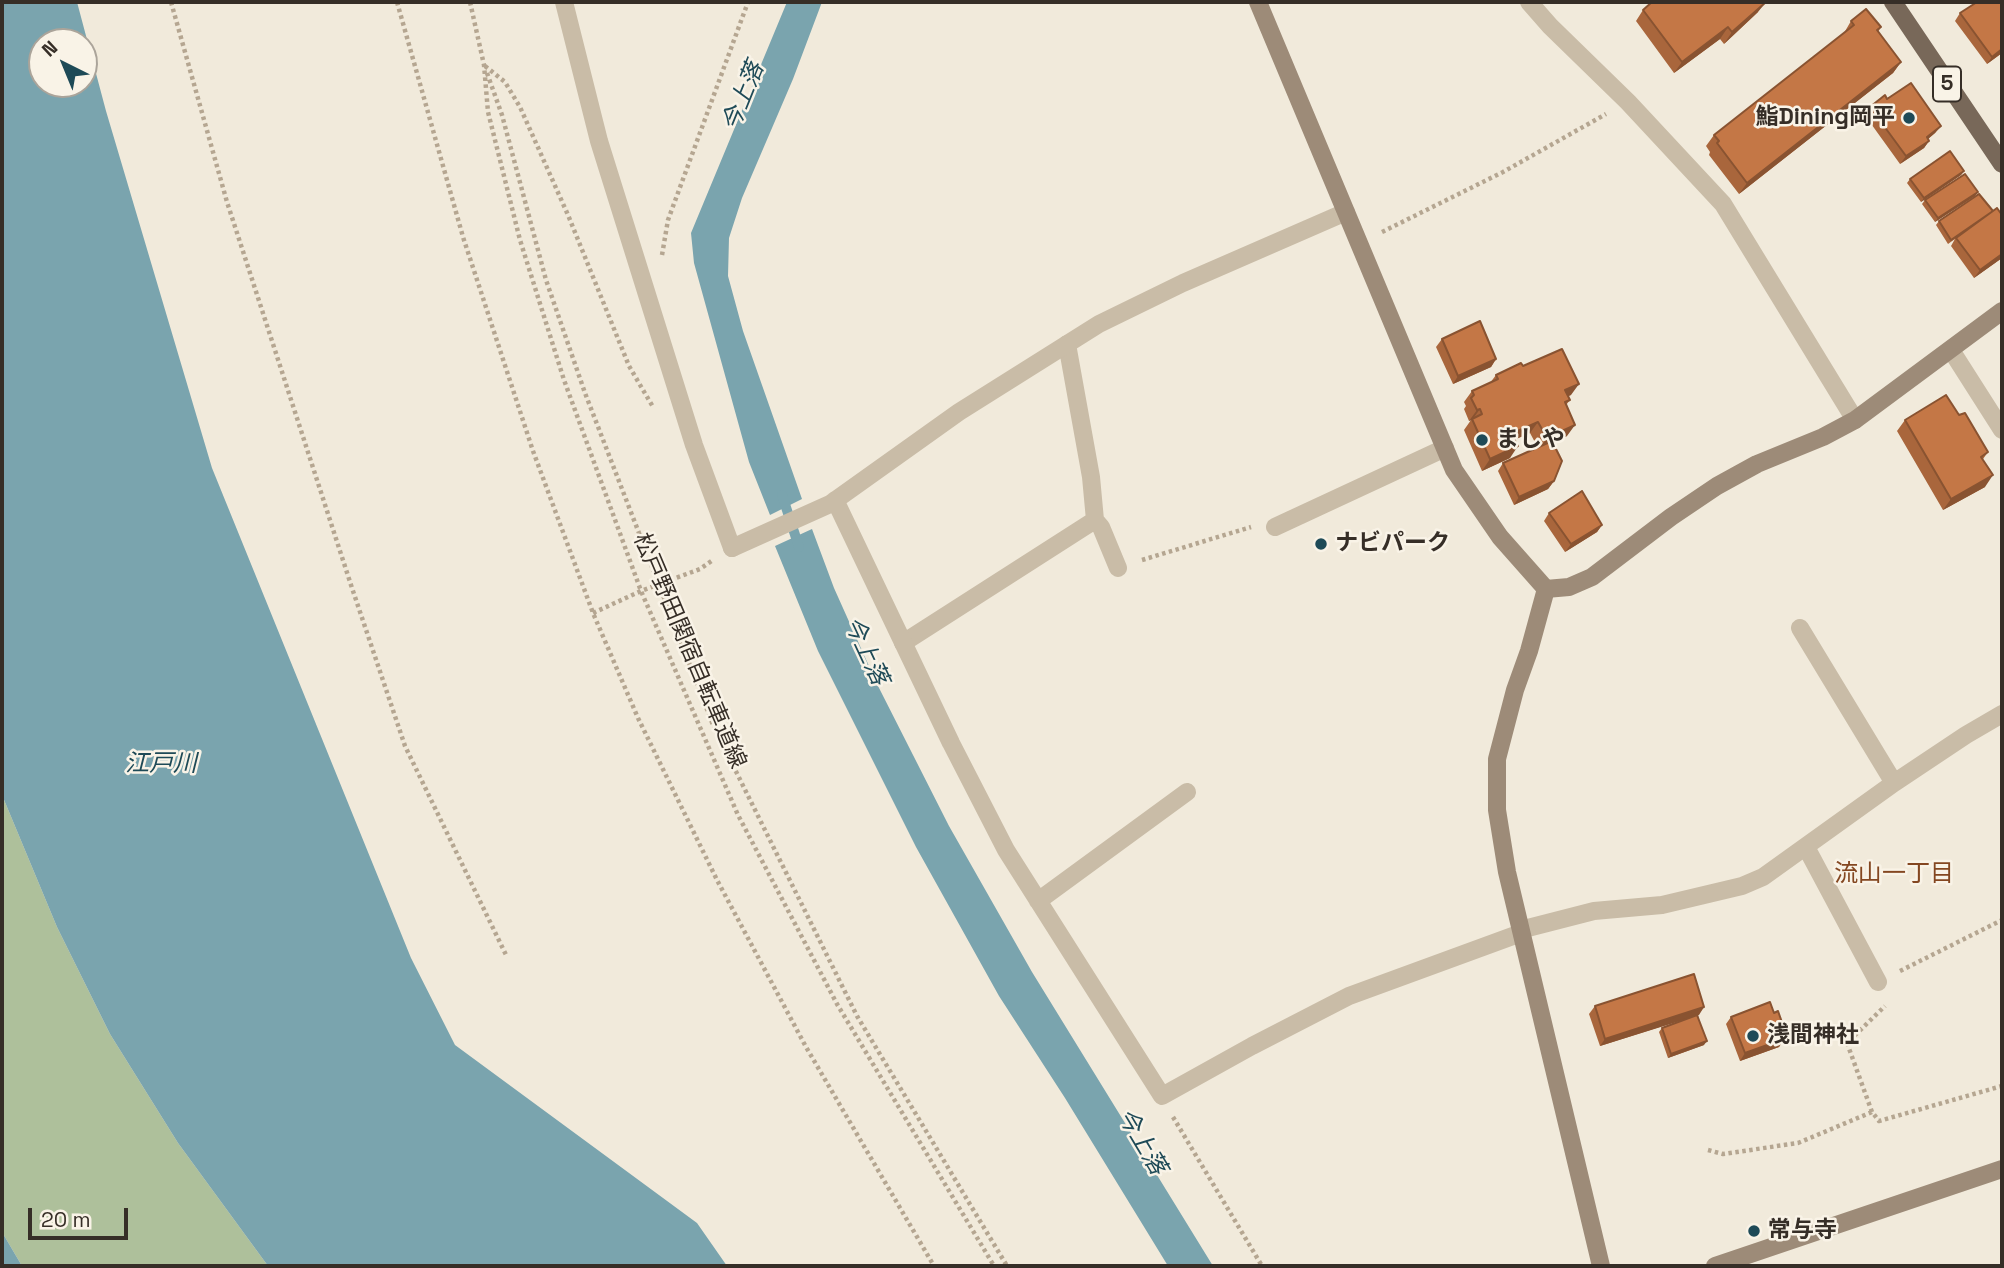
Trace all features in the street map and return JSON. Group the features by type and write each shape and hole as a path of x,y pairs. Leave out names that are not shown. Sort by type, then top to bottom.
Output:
{"main road":[{"name":"5","path":"1893,2 2002,164"}],"street":[{"path":"564,2 599,141 694,445 732,548 832,502 959,412 1067,344 1143,301 1346,212"},
{"path":"1258,2 1454,470 1468,494 1521,563 1546,589"},
{"path":"1529,2 1628,102 1723,204 1855,420"},
{"path":"1546,589 1569,587 1592,578 1671,517 1717,486 1757,464 1823,437 1855,420 2002,311"},
{"path":"1067,344 1091,477 1095,520 1101,527 1118,568"},
{"path":"1951,350 2002,430"},
{"path":"1275,527 1445,448"},
{"path":"832,502 1006,850 1162,1096 1349,996 1520,931 1594,911 1662,905 1742,886 1763,877 1894,783 2002,714"},
{"path":"903,643 1095,520"},
{"path":"1546,589 1529,651 1514,690 1497,759 1497,810 1520,931 1601,1266"},
{"path":"1800,628 1894,783"},
{"path":"1038,901 1187,792"},
{"path":"1806,847 1878,982"},
{"path":"1715,1266 2002,1169"}],"path":[{"path":"171,2 228,202 405,747 507,957"},
{"path":"397,2 463,237 533,451 593,613 638,718 717,880 806,1047 933,1266"},
{"path":"660,264 668,220 748,2"},
{"name":"松戸野田関宿自転車道線","path":"470,3 484,65 488,112 520,240 564,380 641,591 738,814 836,1004 994,1266"},
{"path":"484,65 505,82 520,107 569,215 629,366 654,409"},
{"path":"484,65 502,115 546,280 585,393 713,725 857,1016 1007,1266"},
{"path":"1359,243 1503,172 1628,102"},
{"path":"1118,568 1270,521 1275,527"},
{"path":"593,613 658,584 700,569"},
{"path":"2002,920 1878,982 1887,1004 1847,1043 1872,1112 1879,1121 2002,1086"},
{"path":"1162,1096 1262,1266"},
{"path":"1708,1150 1723,1154 1798,1143 1872,1112"}],"green space":[{"path":"2,795 57,927 110,1034 178,1143 268,1266 22,1266 2,1232"}],"water":[{"name":"江戸川","path":"2,2 77,2 84,28 28,28 28,98 98,98 98,81 212,468 411,958 455,1045 697,1223 727,1266 268,1266 178,1143 110,1034 57,927 2,795"},
{"path":"787,2 822,2 793,79 742,198 729,238 728,276 743,331 802,499 770,515 749,462 694,263 691,233"},
{"path":"812,529 834,588 877,684 949,826 1032,972 1213,1266 1168,1266 999,996 916,847 818,651 775,546"},
{"path":"2,1232 22,1266 2,1266"}],"building":[{"path":"1652,2 1766,2 1732,32 1728,27 1682,62 1643,10"},
{"path":"1977,2 2002,2 2002,49 1992,57 1960,13"},
{"path":"1866,9 1881,27 1877,30 1901,62 1747,183 1714,135 1854,25 1851,21"},
{"path":"1911,83 1941,126 1927,137 1929,141 1906,156 1870,107 1885,95 1887,99"},
{"path":"1950,151 1964,171 1924,198 1910,179"},
{"path":"1965,174 1978,192 1938,218 1925,200"},
{"path":"1979,194 1993,211 1951,240 1939,221"},
{"path":"1997,208 2002,215 2002,254 1980,270 1956,238"},
{"path":"1480,321 1496,359 1458,376 1442,339"},
{"path":"1562,349 1579,384 1565,390 1570,400 1565,402 1575,425 1547,438 1538,422 1513,433 1518,446 1490,459 1472,419 1482,414 1471,398 1474,395 1472,391 1498,379 1496,375 1521,363 1523,366"},
{"path":"1946,395 1959,415 1965,413 1988,452 1981,457 1993,475 1951,499 1905,420"},
{"path":"1552,441 1562,461 1554,481 1519,497 1503,463"},
{"path":"1582,491 1602,525 1571,544 1549,513"},
{"path":"1694,974 1704,1007 1605,1039 1595,1006"},
{"path":"1770,1002 1774,1013 1778,1011 1784,1028 1781,1029 1784,1039 1745,1053 1731,1017"},
{"path":"1697,1015 1707,1041 1671,1054 1662,1028"}],"waterway":[{"name":"今上落","path":"782,495 799,547"}],"place":[{"name":"鮨Dining岡平","path":"1909,118"},
{"name":"ましや","path":"1482,440"},
{"name":"ナビパーク","path":"1321,544"},
{"name":"浅間神社","path":"1753,1036"},
{"name":"常与寺","path":"1754,1231"}],"district":[{"name":"流山一丁目","path":"1894,874"}]}
